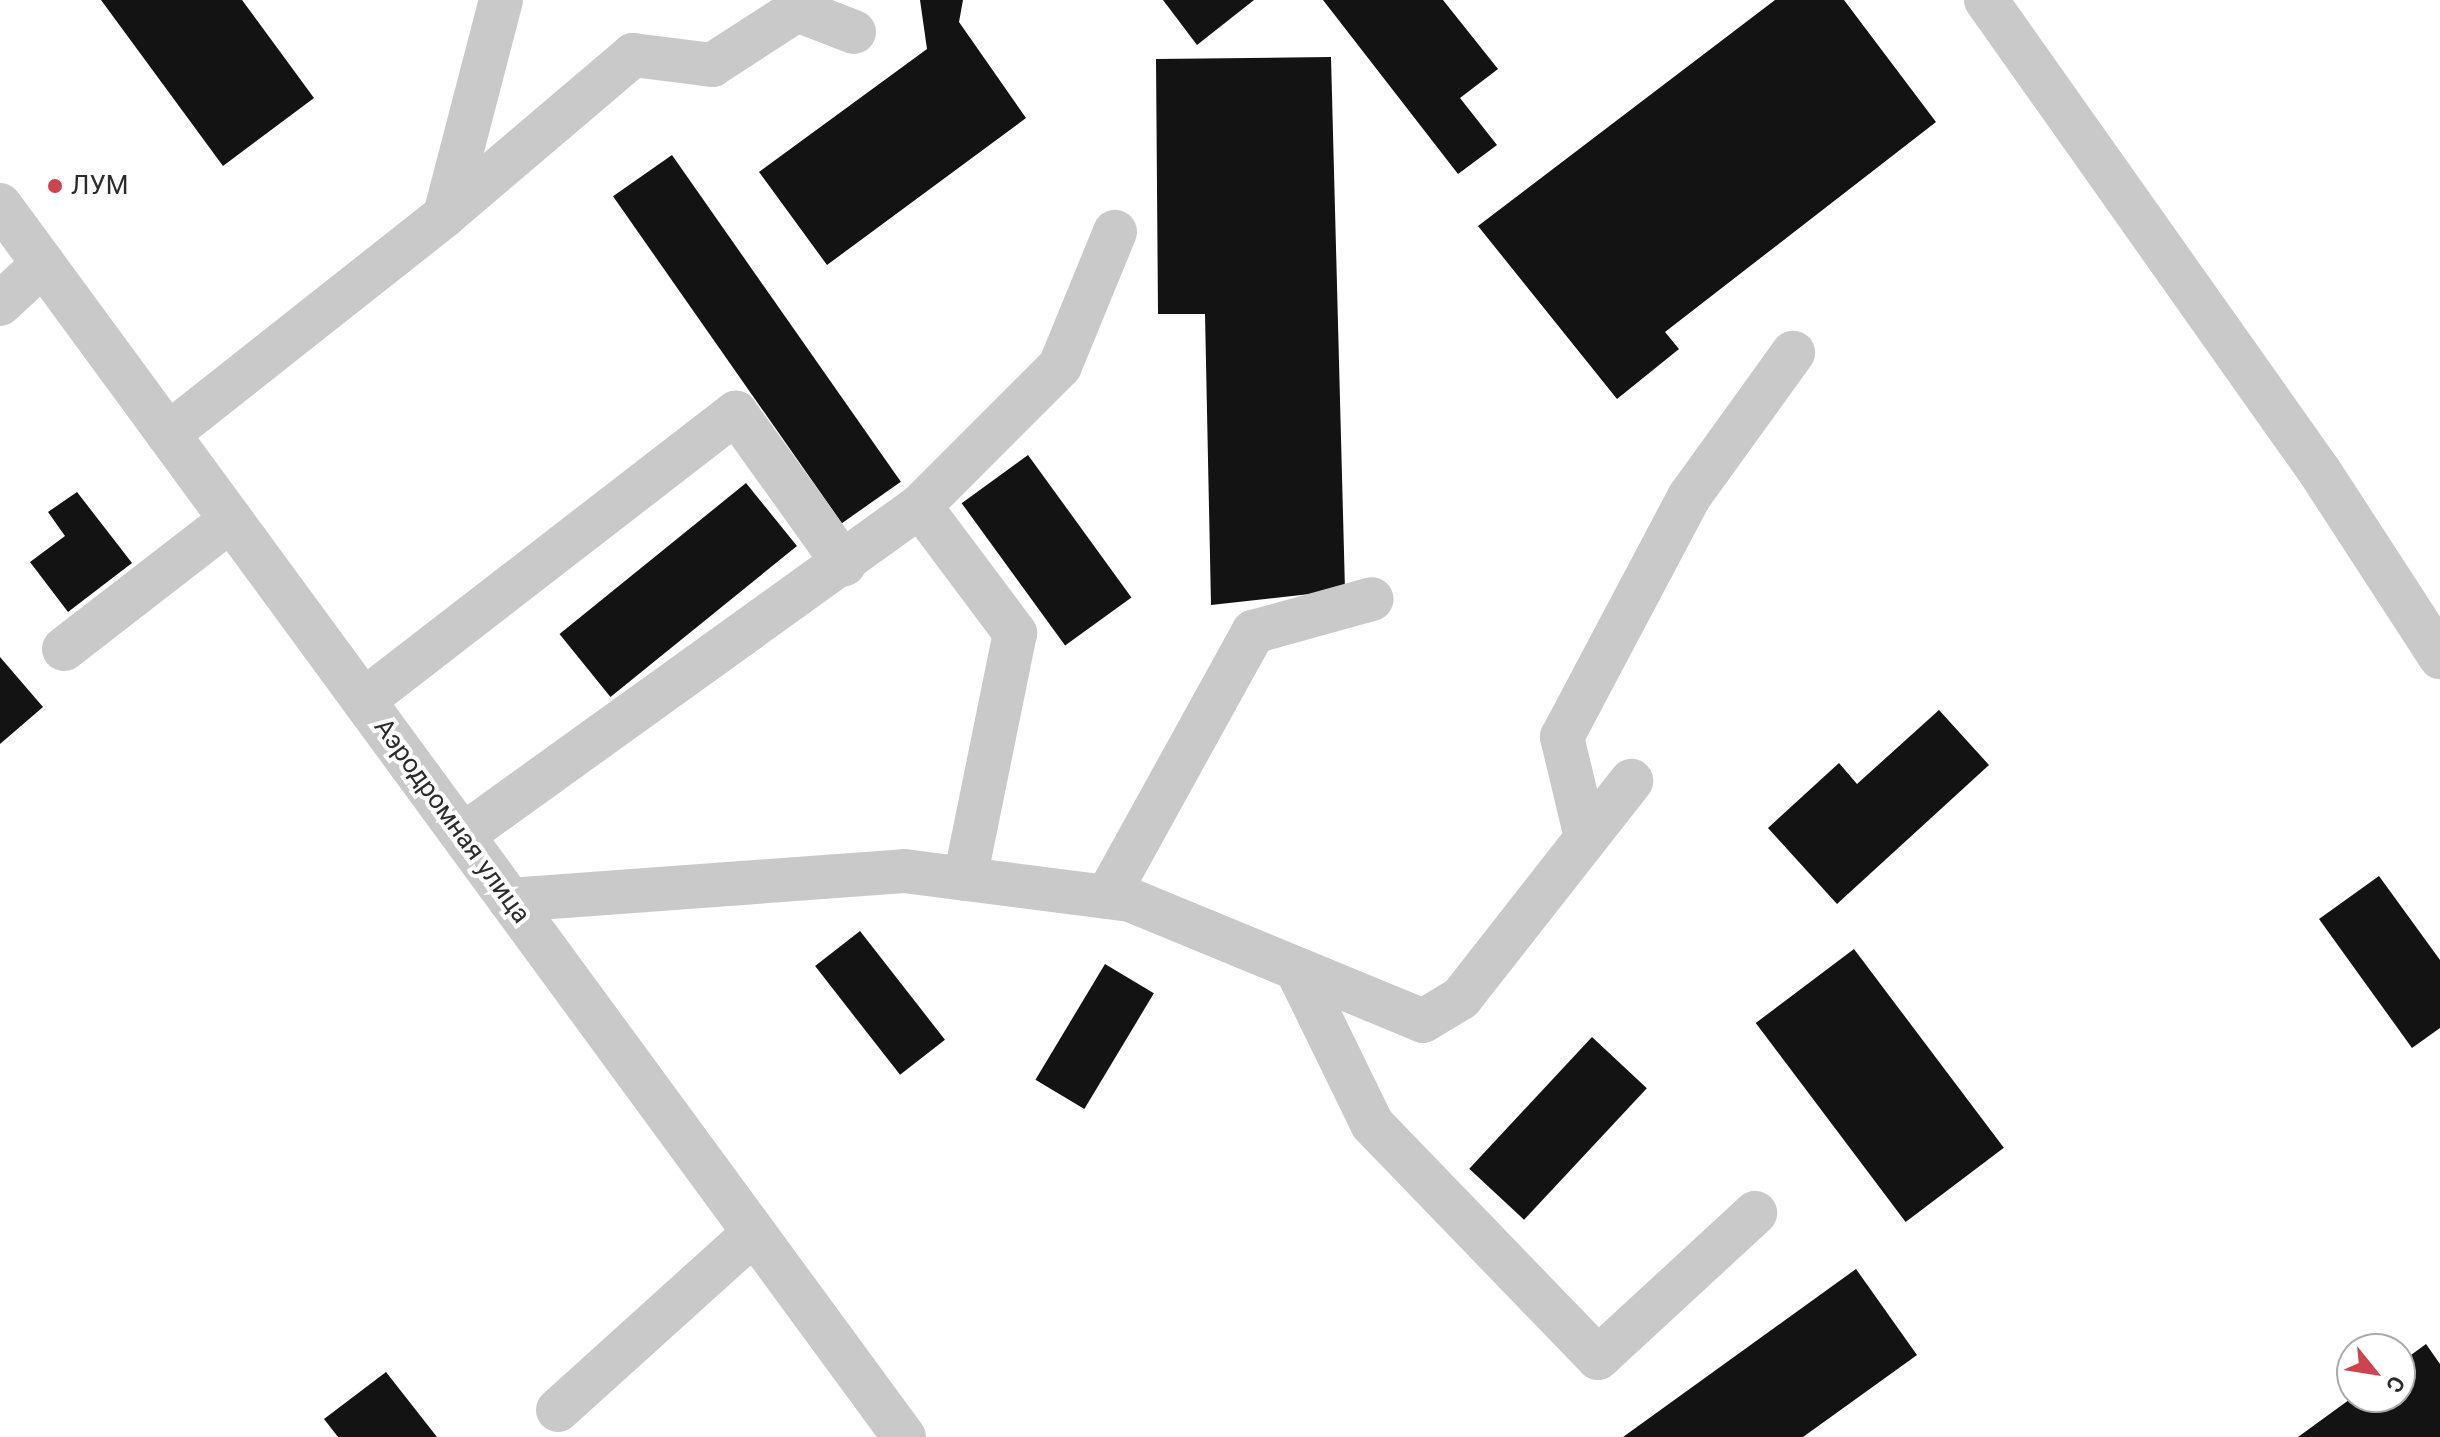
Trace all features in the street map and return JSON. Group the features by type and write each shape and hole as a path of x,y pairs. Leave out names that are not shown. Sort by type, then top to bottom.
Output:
{"street":[{"path":"445,215 501,0"},
{"path":"1986,0 2320,472 2440,657"},
{"path":"168,434 445,215 633,55 712,65 797,10 854,32"},
{"name":"Аэродромная улица","path":"0,205 904,1437"},
{"path":"463,835 844,564 920,506 1060,366 1115,232"},
{"path":"0,304 43,264"},
{"path":"1586,837 1562,737 1689,497 1793,353"},
{"path":"364,700 736,413 844,564"},
{"path":"920,506 1015,633 965,879"},
{"path":"64,649 231,520"},
{"path":"1107,897 1253,632 1372,599"},
{"path":"510,900 904,871 1130,900 1298,972 1423,1021 1461,998 1631,781"},
{"path":"1298,972 1372,1124 1598,1358 1755,1213"},
{"path":"558,1410 754,1233"}],"building":[{"path":"101,0 242,0 314,98 223,166"},
{"path":"920,0 963,0 959,22 1026,118 827,265 759,172 927,49"},
{"path":"1163,0 1254,0 1197,45"},
{"path":"1323,0 1443,0 1498,69 1460,98 1497,145 1458,174"},
{"path":"1775,0 1844,0 1936,122 1665,332 1679,349 1617,399 1478,226"},
{"path":"1331,57 1345,590 1211,605 1205,314 1158,314 1156,59"},
{"path":"672,155 901,482 842,523 613,196"},
{"path":"1028,455 1131,597 1065,646 962,503"},
{"path":"746,483 797,546 610,697 559,634"},
{"path":"77,492 132,563 68,612 30,562 65,536 48,512"},
{"path":"0,657 43,707 0,744"},
{"path":"1939,710 1989,765 1837,904 1768,828 1839,763 1857,784"},
{"path":"2379,876 2440,960 2440,1028 2412,1048 2319,919"},
{"path":"860,931 945,1040 900,1075 815,966"},
{"path":"1854,949 2004,1148 1906,1222 1756,1023"},
{"path":"1105,964 1154,993 1084,1109 1035,1080"},
{"path":"1592,1037 1647,1088 1524,1220 1469,1169"},
{"path":"1856,1269 1917,1355 1803,1437 1623,1437"},
{"path":"2426,1344 2440,1364 2440,1437 2298,1437 2336,1409 2336,1413 2416,1413 2416,1351"},
{"path":"386,1372 437,1437 338,1437 324,1419"}],"place":[{"name":"ЛУМ","path":"55,186"}]}
